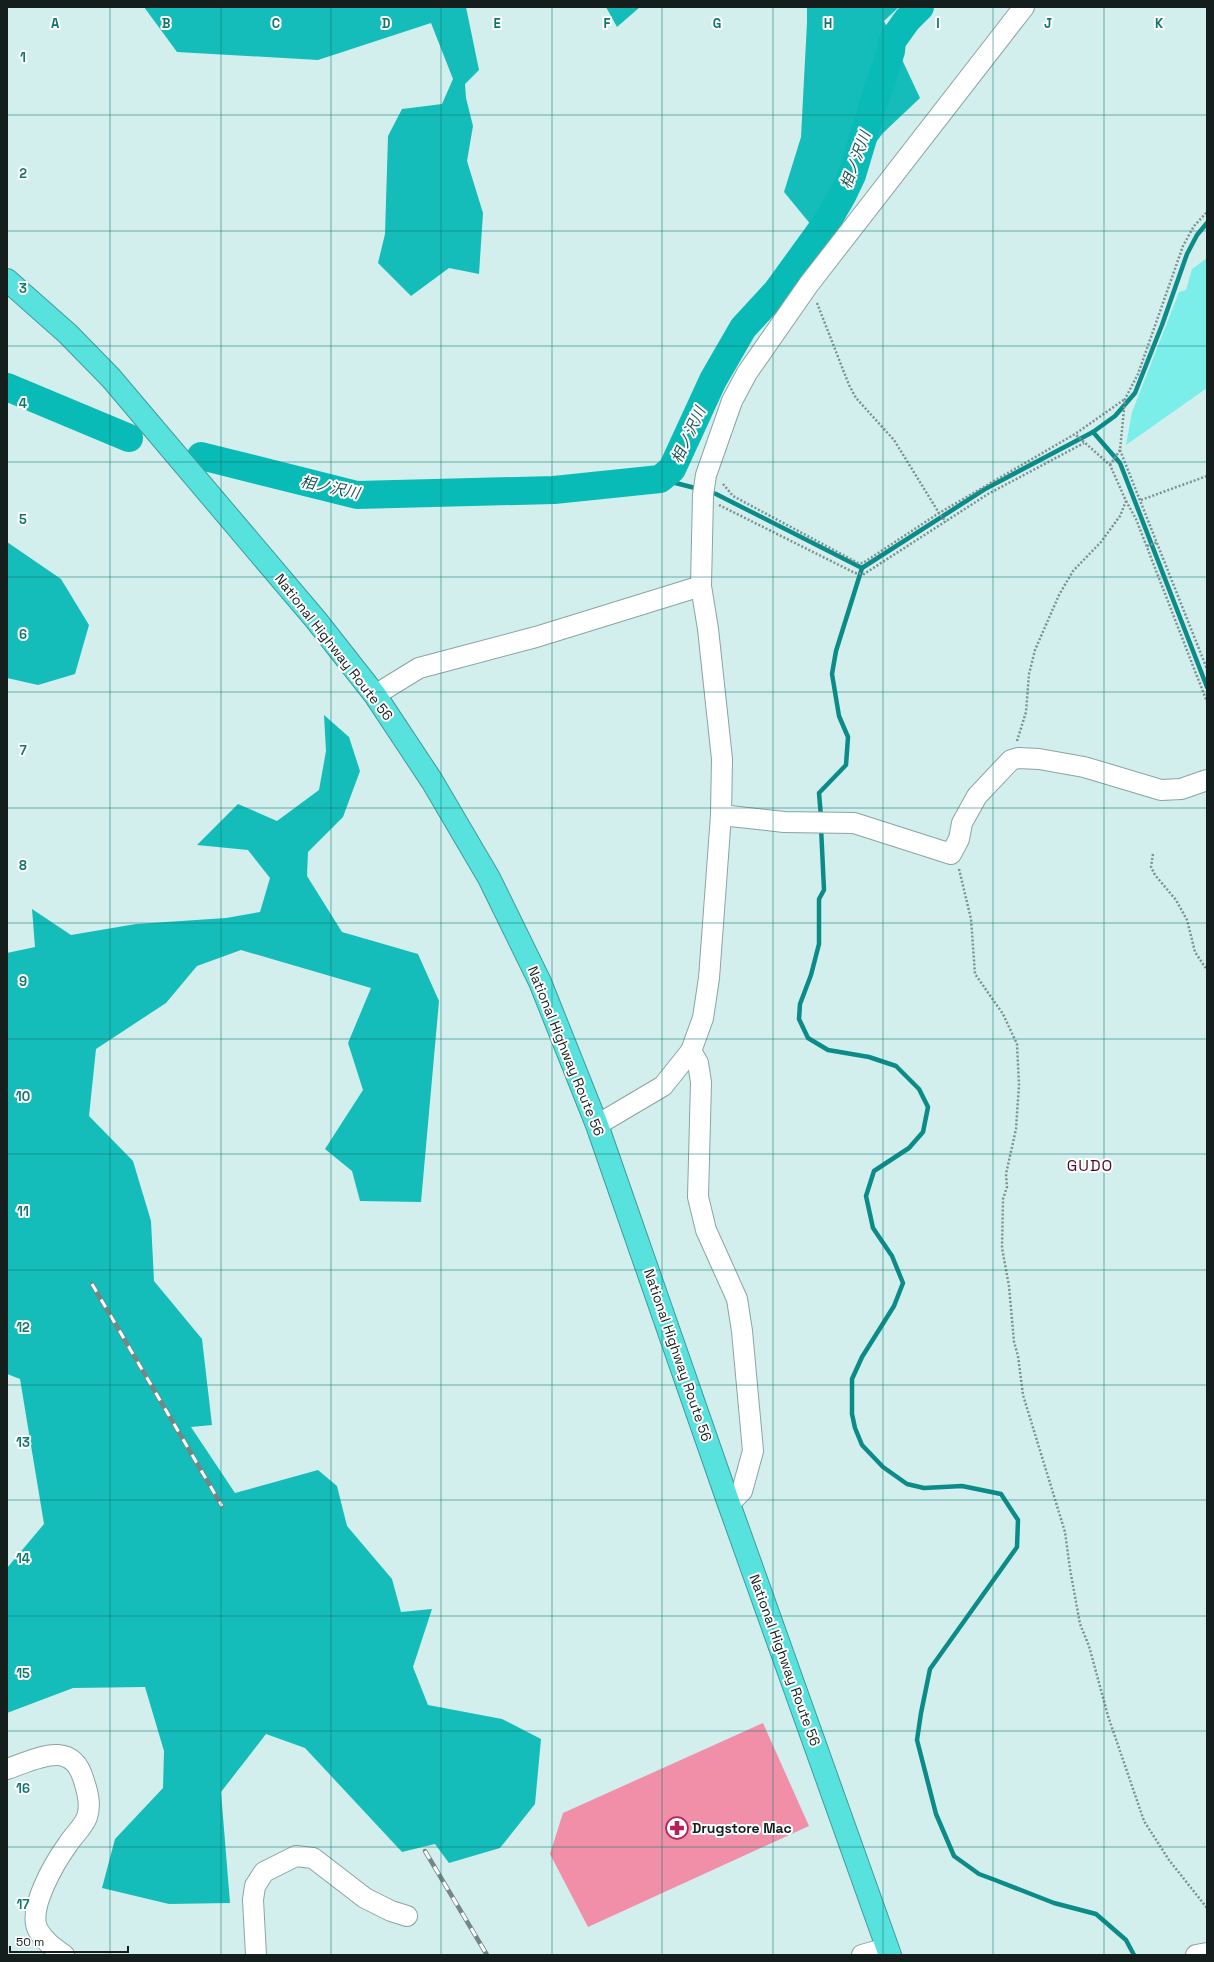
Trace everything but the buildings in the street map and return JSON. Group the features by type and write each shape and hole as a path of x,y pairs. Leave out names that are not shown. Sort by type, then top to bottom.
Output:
{"highway":[{"name":"National Highway Route 56","path":"7,280 68,334 111,378 316,620 375,695 432,781 488,878 540,982 597,1125 729,1504 888,1951"}],"street":[{"path":"597,1125 663,1086 691,1051 703,1018 709,978 721,815 722,759 708,629 701,586 703,499 708,471 732,401 747,373 809,284 1024,7"},
{"path":"375,695 419,668 536,637 701,586"},
{"path":"721,815 784,822 854,823 951,854 959,839 962,823 977,796 1011,760 1018,758 1039,759 1084,767 1161,790 1181,789 1207,780"},
{"path":"691,1051 698,1063 701,1082 698,1197 706,1230 737,1299 742,1331 753,1451 742,1491 729,1504"},
{"path":"7,1769 45,1756 62,1755 75,1761 83,1775 89,1797 87,1818 54,1864 36,1907 37,1929 47,1942 64,1955"},
{"path":"256,1955 253,1900 255,1886 264,1872 296,1856 313,1858 365,1898 391,1912 407,1916"},
{"path":"862,1955 888,1951"},
{"path":"1196,1955 1207,1953"}],"path":[{"path":"1110,465 1120,450 1125,399 1138,374 1183,246 1194,226 1207,212"},
{"path":"809,284 856,398 894,440 946,522"},
{"path":"708,471 733,496 858,563 862,563 940,513 1075,434 1125,399"},
{"path":"1075,434 1110,465 1126,501 1136,519 1207,702"},
{"path":"703,499 728,508 855,573 864,574 988,494 1084,443"},
{"path":"1120,450 1207,668"},
{"path":"1141,500 1207,476"},
{"path":"1011,760 1026,712 1030,668 1035,650 1059,595 1073,571 1101,542 1120,516 1126,501"},
{"path":"1147,546 1158,542"},
{"path":"951,854 960,871 971,919 975,974 1003,1014 1017,1044 1019,1093 1016,1129 1006,1174 1007,1187 1003,1199 1002,1248 1009,1286 1014,1342 1018,1356 1023,1396 1066,1532 1070,1569 1080,1624 1090,1646 1108,1716 1144,1821 1169,1860 1207,1908"},
{"path":"1153,854 1151,867 1155,875 1176,900 1187,920 1195,952 1207,970"}],"shaded area":[{"path":"144,7 466,7 479,70 465,84 466,98 473,126 467,161 483,213 479,274 449,268 411,296 378,263 385,234 388,136 402,109 442,104 453,79 431,23 318,60 177,52"},
{"path":"606,7 640,7 617,27"},
{"path":"807,7 899,7 884,21 920,98 883,133 812,226 784,192 801,137"},
{"path":"1207,258 1207,388 1126,445 1132,412 1179,292 1186,290 1192,269"},
{"path":"7,542 61,579 89,625 75,674 38,685 7,678"},
{"path":"324,715 349,737 360,771 343,817 308,852 307,876 342,932 418,954 439,1001 421,1202 360,1201 352,1171 325,1149 363,1090 348,1043 371,988 241,950 197,966 166,1003 96,1049 89,1116 133,1161 151,1221 154,1281 202,1339 212,1425 191,1427 235,1493 318,1470 337,1486 347,1526 392,1579 401,1612 432,1609 413,1667 428,1705 502,1719 541,1739 535,1804 500,1848 449,1863 435,1844 402,1852 305,1748 266,1734 221,1792 230,1903 169,1904 102,1888 115,1839 163,1788 164,1751 145,1687 73,1688 7,1713 7,1568 44,1524 20,1379 7,1374 7,953 35,947 32,909 71,935 136,924 226,918 260,912 270,878 248,850 197,845 238,804 277,821 319,790 326,751"}],"waterway":[{"name":"相ノ沢川","path":"201,456 357,495 554,490 660,479 672,469 713,380 743,328 777,291 827,222 843,194 852,175 891,51 892,41 907,20 920,7"},
{"path":"821,817 819,793 846,765 848,737 839,716 832,674 836,651 862,568 985,489 1093,432 1115,416 1135,393 1162,325 1187,254 1197,235 1207,223"},
{"name":"相ノ沢川","path":"7,387 129,438"},
{"path":"1093,432 1120,463 1207,687"},
{"path":"660,479 699,489"},
{"path":"708,491 862,568"},
{"path":"821,827 824,890 819,899 819,944 811,975 800,1004 799,1019 808,1038 828,1050 869,1057 896,1066 919,1089 928,1107 923,1132 909,1148 874,1171 866,1196 873,1228 892,1256 903,1283 894,1306 862,1357 852,1379 852,1414 855,1428 862,1445 883,1467 907,1484 924,1488 962,1486 1001,1494 1018,1520 1017,1547 930,1669 917,1740 936,1814 954,1856 979,1874 1054,1903 1096,1914 1126,1940 1134,1955"}],"railway":[{"path":"92,1284 222,1506"},
{"path":"425,1851 487,1955"}],"place":[{"name":"Drugstore Mac","path":"677,1828"}],"district":[{"name":"GUDO","path":"1090,1165"}]}
